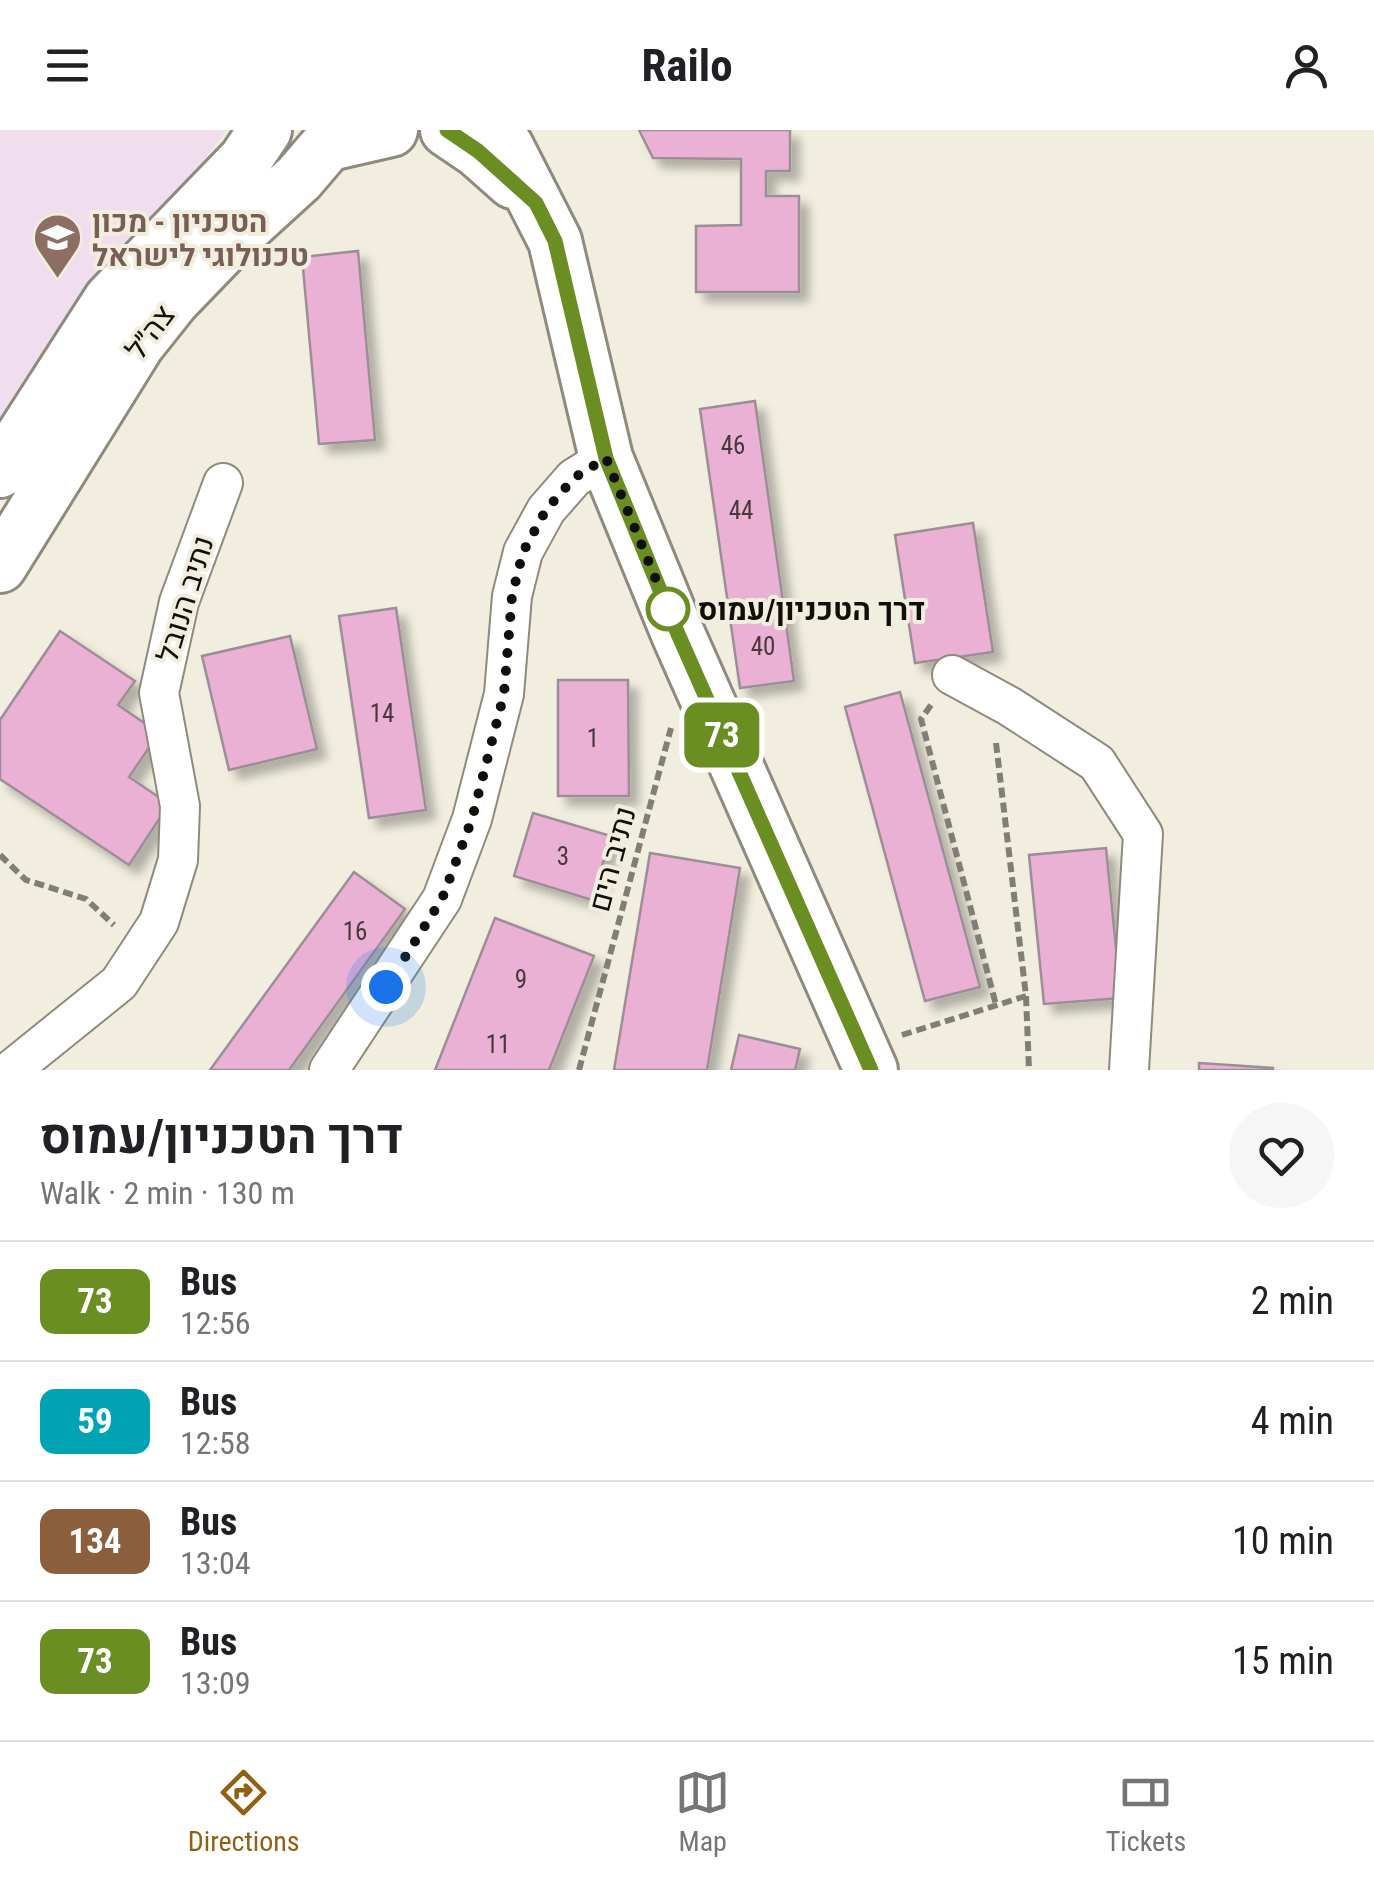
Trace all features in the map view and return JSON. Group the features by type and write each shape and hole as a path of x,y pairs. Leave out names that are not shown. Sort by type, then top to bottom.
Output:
{"street":[{"name":"צה״ל","path":"0,471 110,300 244,160 265,130"},
{"path":"335,137 390,130"},
{"path":"447,130 478,151 536,203"},
{"path":"494,130 507,147 555,241 606,458 689,660 870,1068"},
{"name":"צה״ל","path":"0,566 138,344 173,300 335,137"},
{"path":"331,1069 442,899 472,819 504,694 512,596 523,552 546,510 574,478 606,458"},
{"name":"נתיב הנובל","path":"11,1070 119,983 159,922 178,860 180,806 159,692 179,602 223,483"},
{"path":"952,675 1009,706 1097,763 1142,834 1129,1070"}],"path":[{"name":"נתיב הים","path":"579,1070 689,660"},
{"path":"952,675 921,720 996,1006"},
{"path":"1009,706 996,742 1026,996 1029,1070"},
{"path":"0,855 26,880 86,899 141,950"},
{"path":"870,1068 892,1038 1026,996"}],"shaded area":[{"name":"הטכניון - מכון טכנולוגי לישראל","path":"0,130 226,130 0,432"}],"building":[{"path":"639,130 790,130 790,171 766,171 766,196 799,196 799,292 696,292 696,226 741,225 741,159 653,158"},
{"path":"358,251 375,440 319,444 302,257"},
{"path":"755,401 794,681 740,688 700,409"},
{"path":"973,523 993,652 915,663 895,535"},
{"path":"396,608 426,810 369,818 339,616"},
{"path":"60,631 135,681 118,705 159,733 129,777 169,804 129,865 0,779 0,720"},
{"path":"290,636 317,749 229,770 202,656"},
{"path":"558,680 628,680 629,796 558,796"},
{"path":"900,692 980,987 925,1001 845,707"},
{"path":"533,813 611,836 592,900 514,876"},
{"path":"1106,848 1121,998 1044,1004 1029,855"},
{"path":"650,853 740,868 707,1070 614,1070"},
{"path":"354,872 405,909 289,1070 210,1070"},
{"path":"495,918 594,956 549,1070 435,1070"},
{"path":"739,1035 800,1049 795,1070 731,1070"},
{"path":"1199,1063 1273,1068 1273,1070 1199,1070"}],"bus line":[{"name":"73","path":"447,130 478,151 536,203 555,241 606,458 678,634 871,1070"}],"place":[{"name":"הטכניון - מכון טכנולוגי לישראל","path":"57,280"},
{"name":"דרך הטכניון/עמוס","path":"668,609"}],"route":[{"path":"386,987 442,899 472,819 504,694 512,596 523,552 546,510 574,478 606,458 668,609"}]}
